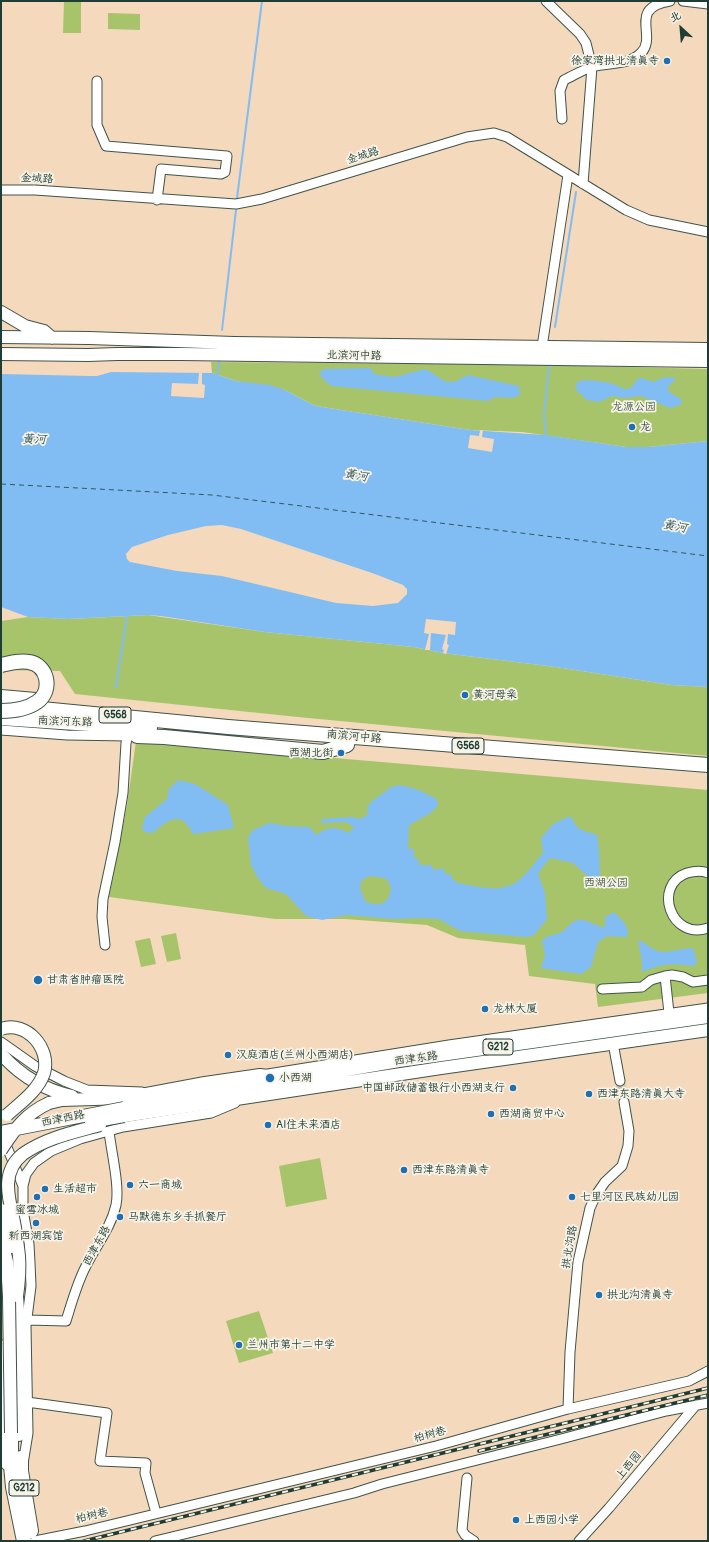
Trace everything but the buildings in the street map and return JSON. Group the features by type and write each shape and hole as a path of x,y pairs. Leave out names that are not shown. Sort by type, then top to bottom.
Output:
{"highway":[{"path":"1,666 21,661 37,665 43,672 46,680 46,688 43,696 36,702 12,711 1,711"},
{"path":"1,697 146,710 217,719 228,727"},
{"name":"南滨河中路","path":"1,705 228,727 708,765"},
{"name":"南滨河中路","path":"1,718 164,729 227,736 708,774"},
{"path":"1,723 76,729 128,736 164,737 322,752 347,745"},
{"name":"G212","path":"15,1434 9,1473 24,1541"},
{"name":"G212","path":"9,1473 34,1541"}],"main road":[{"path":"1,312 25,326 44,331 53,339"},
{"name":"北滨河中路","path":"1,337 53,339 89,338 182,342 708,349"},
{"path":"1,347 88,350 117,354"},
{"name":"北滨河中路","path":"1,354 708,361"},
{"name":"西津东路","path":"124,1112 289,1079 399,1061 708,1017"},
{"path":"1,1030 18,1029 32,1035 41,1045 45,1060 44,1072 38,1085 27,1097 1,1118"},
{"name":"西津东路","path":"124,1112 182,1108 708,1030"},
{"path":"1,1054 12,1067 32,1080 58,1093 90,1099"},
{"path":"1,1151 28,1115 36,1109 49,1103 62,1100 125,1098 149,1092 260,1075 289,1079"},
{"path":"17,1296 19,1256 7,1190 11,1171 23,1154 57,1137 104,1128 182,1108"},
{"path":"1,1139 124,1112"},
{"name":"西津西路","path":"1,1132 124,1112"},
{"path":"1,1210 11,1246 17,1296"},
{"path":"1,1238 7,1262 15,1434"},
{"name":"G212","path":"15,1434 19,1326 17,1296"},
{"path":"1,1351 4,1449 9,1473"}],"street":[{"path":"546,1 580,34 586,43 592,67 583,184"},
{"path":"562,119 560,91 564,80 592,67 624,62 633,59 642,53 646,42 646,17 649,11 663,2 670,1"},
{"path":"683,1 708,4"},
{"path":"97,81 96,125 106,146 227,156 225,172 221,174 161,169 157,200"},
{"name":"金城路","path":"1,190 35,190 228,204 245,203 467,137 494,133 508,137 568,175 642,218 708,232"},
{"path":"542,347 568,175"},
{"name":"南滨河东路","path":"1,730 67,735 128,736"},
{"path":"105,945 102,917 103,899 120,816 126,743 128,736"},
{"path":"708,873 694,871 683,875 674,882 669,893 668,904 672,915 680,924 690,929 702,930 708,928"},
{"path":"665,976 669,1013"},
{"path":"602,989 642,987 651,980 665,976 683,977 693,982 708,980"},
{"name":"西津东路","path":"260,1075 449,1045 708,1008"},
{"path":"1,1042 25,1059 64,1081 87,1090 149,1092"},
{"path":"613,1043 620,1081"},
{"name":"西津东路","path":"23,1186 26,1174 34,1163 51,1151 104,1128 123,1128 211,1113 246,1098"},
{"name":"拱北沟路","path":"568,1410 570,1352 578,1262 590,1208 596,1195 605,1182 622,1166 628,1146 629,1131 624,1102"},
{"name":"西津东路","path":"27,1320 66,1321 86,1265 108,1227 116,1204 116,1189 104,1128"},
{"path":"1,1132 23,1186 23,1210 29,1244 31,1286 26,1326 28,1433 9,1473"},
{"path":"4,1278 11,1279 20,1276 26,1271 30,1263"},
{"name":"柏树巷","path":"34,1541 436,1446 568,1410 689,1381 708,1371"},
{"path":"27,1402 107,1413 100,1461 146,1463 145,1473 156,1513"},
{"path":"156,1541 354,1494 382,1484 708,1403"},
{"name":"上西园","path":"579,1541 609,1508 696,1405"},
{"path":"467,1478 462,1530 465,1535 474,1541"}],"green space":[{"path":"64,2 81,2 81,33 63,33"},
{"path":"108,13 140,14 140,30 108,29"},
{"name":"龙源公园","path":"211,362 545,365 708,369 708,441 648,447 626,447 522,432 470,430 322,407 313,405 285,390 236,381 212,373"},
{"path":"148,615 265,632 414,647 443,653 556,667 672,685 708,687 708,756 75,694 60,671 1,670 1,621 28,617 69,619"},
{"name":"西湖公园","path":"136,741 708,790 708,993 598,1007 595,984 529,976 525,945 458,938 427,925 345,919 275,919 109,897 127,805"},
{"path":"176,933 181,959 167,962 161,936"},
{"path":"150,938 156,964 141,967 135,941"},
{"path":"320,1158 327,1199 286,1207 279,1166"},
{"path":"259,1311 273,1353 239,1363 226,1321"}],"water":[{"path":"371,368 374,374 395,377 425,369 444,381 454,382 468,375 519,386 520,395 513,398 495,397 488,401 332,386 324,380 319,373 324,369"},
{"name":"黄河","path":"111,372 212,373 236,381 270,385 285,390 313,405 322,407 470,430 545,435 626,447 648,447 708,441 708,687 672,685 556,667 443,653 414,647 265,632 161,616 148,615 68,619 28,617 1,607 1,374 97,376","holes":["222,525 241,529 375,574 403,585 407,589 407,594 398,603 373,606 336,603 222,576 177,571 130,562 127,559 126,554 132,547 168,535 206,526"]},
{"path":"642,378 653,382 662,378 675,378 675,380 669,385 668,391 682,400 682,402 680,405 670,408 641,396 625,398 612,396 599,402 587,400 575,389 578,381 582,380 606,382 627,389 634,384 637,379"},
{"path":"178,780 195,784 228,805 234,828 193,834 184,822 179,819 174,819 164,824 153,833 145,832 142,829 145,817 168,798 168,790"},
{"path":"399,785 409,787 437,799 438,806 429,814 409,825 408,849 414,849 414,858 419,859 419,865 432,865 432,869 445,869 445,874 452,875 452,880 457,881 457,883 490,888 506,887 513,884 526,873 543,853 541,838 553,824 570,816 579,829 597,835 600,876 593,881 573,863 550,858 538,873 545,893 547,919 534,935 526,937 460,931 439,919 393,919 347,915 322,920 306,916 286,894 266,888 258,878 251,865 248,837 253,830 269,823 310,827 316,835 332,828 340,829 349,833 354,827 346,822 321,823 322,819 352,817 360,819 368,814 367,808 371,802 391,787","holes":["370,876 380,877 389,882 391,890 390,894 383,903 376,904 366,902 362,894 360,884 365,878"]},
{"path":"614,912 622,920 628,930 627,937 607,936 598,942 591,967 581,974 541,968 545,955 542,941 545,938 562,932 577,920 584,920 605,927 605,917"},
{"path":"638,940 655,950 664,952 693,948 697,962 694,966 668,964 642,972 642,962"}],"pier":[{"path":"199,373 202,373 202,384 205,385 204,398 171,396 172,383 198,384"},
{"path":"480,430 483,430 482,437 494,439 492,452 468,448 470,435 479,436"},
{"path":"426,619 456,622 455,635 448,634 447,644 449,645 446,654 443,653 444,650 442,649 446,635 431,633 430,650 425,650 429,634 424,633"}],"waterway":[{"path":"237,198 262,1"},
{"path":"555,327 576,192"},
{"path":"222,330 236,210"},
{"path":"217,377 219,362"},
{"path":"546,437 544,414 549,367"},
{"path":"116,687 127,615"}],"ferry route":[{"path":"1,484 212,495 708,556"}],"tunnel":[{"path":"620,1081 624,1102"}],"railway":[{"path":"84,1541 708,1388"},
{"path":"479,1451 708,1395"}],"place":[{"name":"徐家湾拱北清真寺","path":"667,61"},
{"name":"龙","path":"632,427"},
{"name":"黄河母亲","path":"465,695"},
{"name":"西湖北街","path":"341,753"},
{"name":"甘肃省肿瘤医院","path":"38,980"},
{"name":"龙林大厦","path":"485,1009"},
{"name":"汉庭酒店(兰州小西湖店)","path":"228,1055"},
{"name":"小西湖","path":"270,1078"},
{"name":"中国邮政储蓄银行小西湖支行","path":"513,1088"},
{"name":"西津东路清真大寺","path":"589,1094"},
{"name":"西湖商贸中心","path":"491,1114"},
{"name":"AI住未来酒店","path":"268,1125"},
{"name":"西津东路清真寺","path":"404,1170"},
{"name":"六一商城","path":"130,1185"},
{"name":"生活超市","path":"45,1189"},
{"name":"蜜雪冰城","path":"37,1197"},
{"name":"七里河区民族幼儿园","path":"572,1197"},
{"name":"马默德东乡手抓餐厅","path":"120,1217"},
{"name":"新西湖宾馆","path":"36,1223"},
{"name":"拱北沟清真寺","path":"599,1295"},
{"name":"兰州市第十二中学","path":"239,1345"},
{"name":"上西园小学","path":"516,1520"}]}
